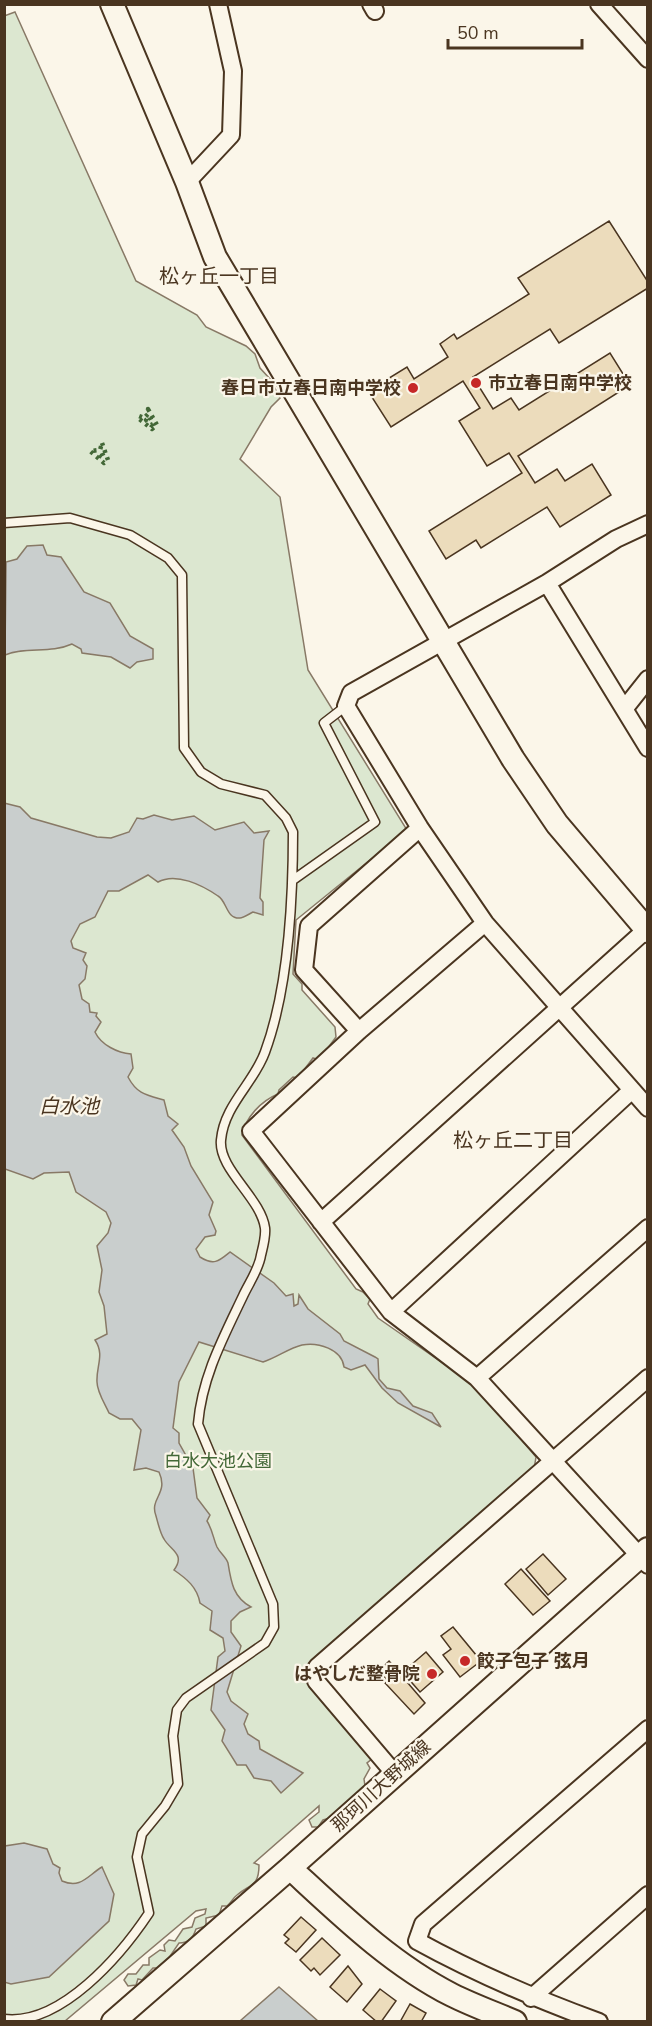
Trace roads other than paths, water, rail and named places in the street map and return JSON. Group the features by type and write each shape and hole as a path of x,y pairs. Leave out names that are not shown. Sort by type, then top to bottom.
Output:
{"street":[{"path":"112,4 187,182 215,257 513,759 557,824 647,930 558,1007 321,1222"},
{"path":"187,182 231,135 233,71 218,4"},
{"path":"599,4 648,59"},
{"path":"648,524 616,539 547,583 351,693 346,706 420,828 485,923 648,1108"},
{"path":"547,583 648,748"},
{"path":"625,708 648,679"},
{"path":"359,1031 304,970 309,926 420,828"},
{"path":"485,923 359,1031 251,1131 391,1312 477,1378 645,1557"},
{"path":"391,1312 632,1090"},
{"path":"477,1378 648,1228"},
{"path":"395,1774 316,1681 316,1667 648,1378"},
{"name":"那珂川大野城線","path":"113,2022 645,1557"},
{"path":"599,2022 531,1998 476,1974 417,1941 423,1924 648,1729"},
{"path":"291,1868 361,1933 409,1968 451,1994 515,2022"},
{"path":"531,1998 648,1895"}],"lane":[{"path":"4,523 70,518 130,535 168,558 182,575 184,747 201,772 221,784 265,795 286,818 293,832 293,880 288,935 274,1024 264,1055 223,1125 220,1144 227,1161 261,1213 266,1230 261,1258 213,1360 200,1406 198,1424 273,1604 274,1627 266,1642 186,1698 177,1710 173,1737 178,1784 165,1806 142,1834 137,1857 149,1913 135,1934 103,1969 68,2000 41,2016 4,2019"},
{"path":"293,880 375,822 324,723 346,706"}],"water":[{"path":"43,545 47,555 61,557 84,592 110,603 130,636 153,649 153,659 137,662 130,668 111,657 82,653 81,649 72,644 55,649 21,651 5,655 6,562 17,559 27,546"},
{"name":"白水池","path":"4,803 20,807 31,818 97,837 111,838 129,832 137,818 143,819 154,815 172,820 194,816 215,830 244,822 254,833 269,831 264,840 260,898 263,902 263,915 253,912 241,918 235,918 229,913 221,898 197,884 181,879 165,879 158,882 148,875 119,891 108,891 95,917 80,924 71,941 73,948 86,953 83,960 87,966 85,979 79,985 82,999 89,1004 90,1012 97,1013 96,1016 101,1022 95,1032 101,1041 115,1050 131,1054 133,1068 128,1077 131,1083 143,1093 164,1100 168,1116 178,1124 172,1130 184,1147 191,1166 213,1202 209,1215 216,1231 215,1235 205,1237 196,1249 200,1257 213,1262 230,1252 274,1283 286,1296 293,1294 294,1306 298,1304 299,1295 308,1309 340,1334 344,1341 378,1359 379,1379 387,1388 400,1391 413,1406 432,1413 441,1427 398,1403 382,1388 365,1365 351,1370 344,1367 334,1351 322,1346 308,1344 297,1346 263,1362 199,1342 179,1382 173,1428 179,1433 179,1443 193,1468 197,1498 210,1515 207,1521 217,1547 228,1563 234,1588 240,1599 251,1607 240,1612 231,1621 231,1632 241,1646 227,1692 231,1701 248,1714 244,1724 248,1734 259,1741 260,1749 303,1773 281,1793 271,1781 254,1778 246,1765 237,1765 222,1741 225,1730 211,1710 218,1657 225,1651 223,1638 210,1630 212,1611 200,1603 191,1584 174,1570 178,1556 163,1537 155,1510 162,1486 159,1472 146,1468 134,1470 141,1430 132,1419 120,1419 109,1413 98,1390 97,1376 100,1356 95,1340 107,1334 104,1306 99,1292 102,1270 97,1246 108,1233 111,1223 106,1212 76,1192 69,1172 44,1173 33,1179 5,1169"},
{"path":"24,1843 47,1849 53,1864 60,1868 62,1881 79,1882 102,1867 114,1894 109,1921 49,1977 11,1984 4,1982 5,1846"},
{"path":"279,1987 318,2021 240,2021"}],"place":[{"name":"市立春日南中学校","path":"476,383"},
{"name":"春日市立春日南中学校","path":"413,388"},
{"name":"餃子包子 弦月","path":"465,1661"},
{"name":"はやしだ整骨院","path":"432,1674"}],"district":[{"name":"松ヶ丘一丁目","path":"219,276"},
{"name":"松ヶ丘二丁目","path":"513,1140"}],"park label":[{"name":"白水大池公園","path":"218,1461"}]}
